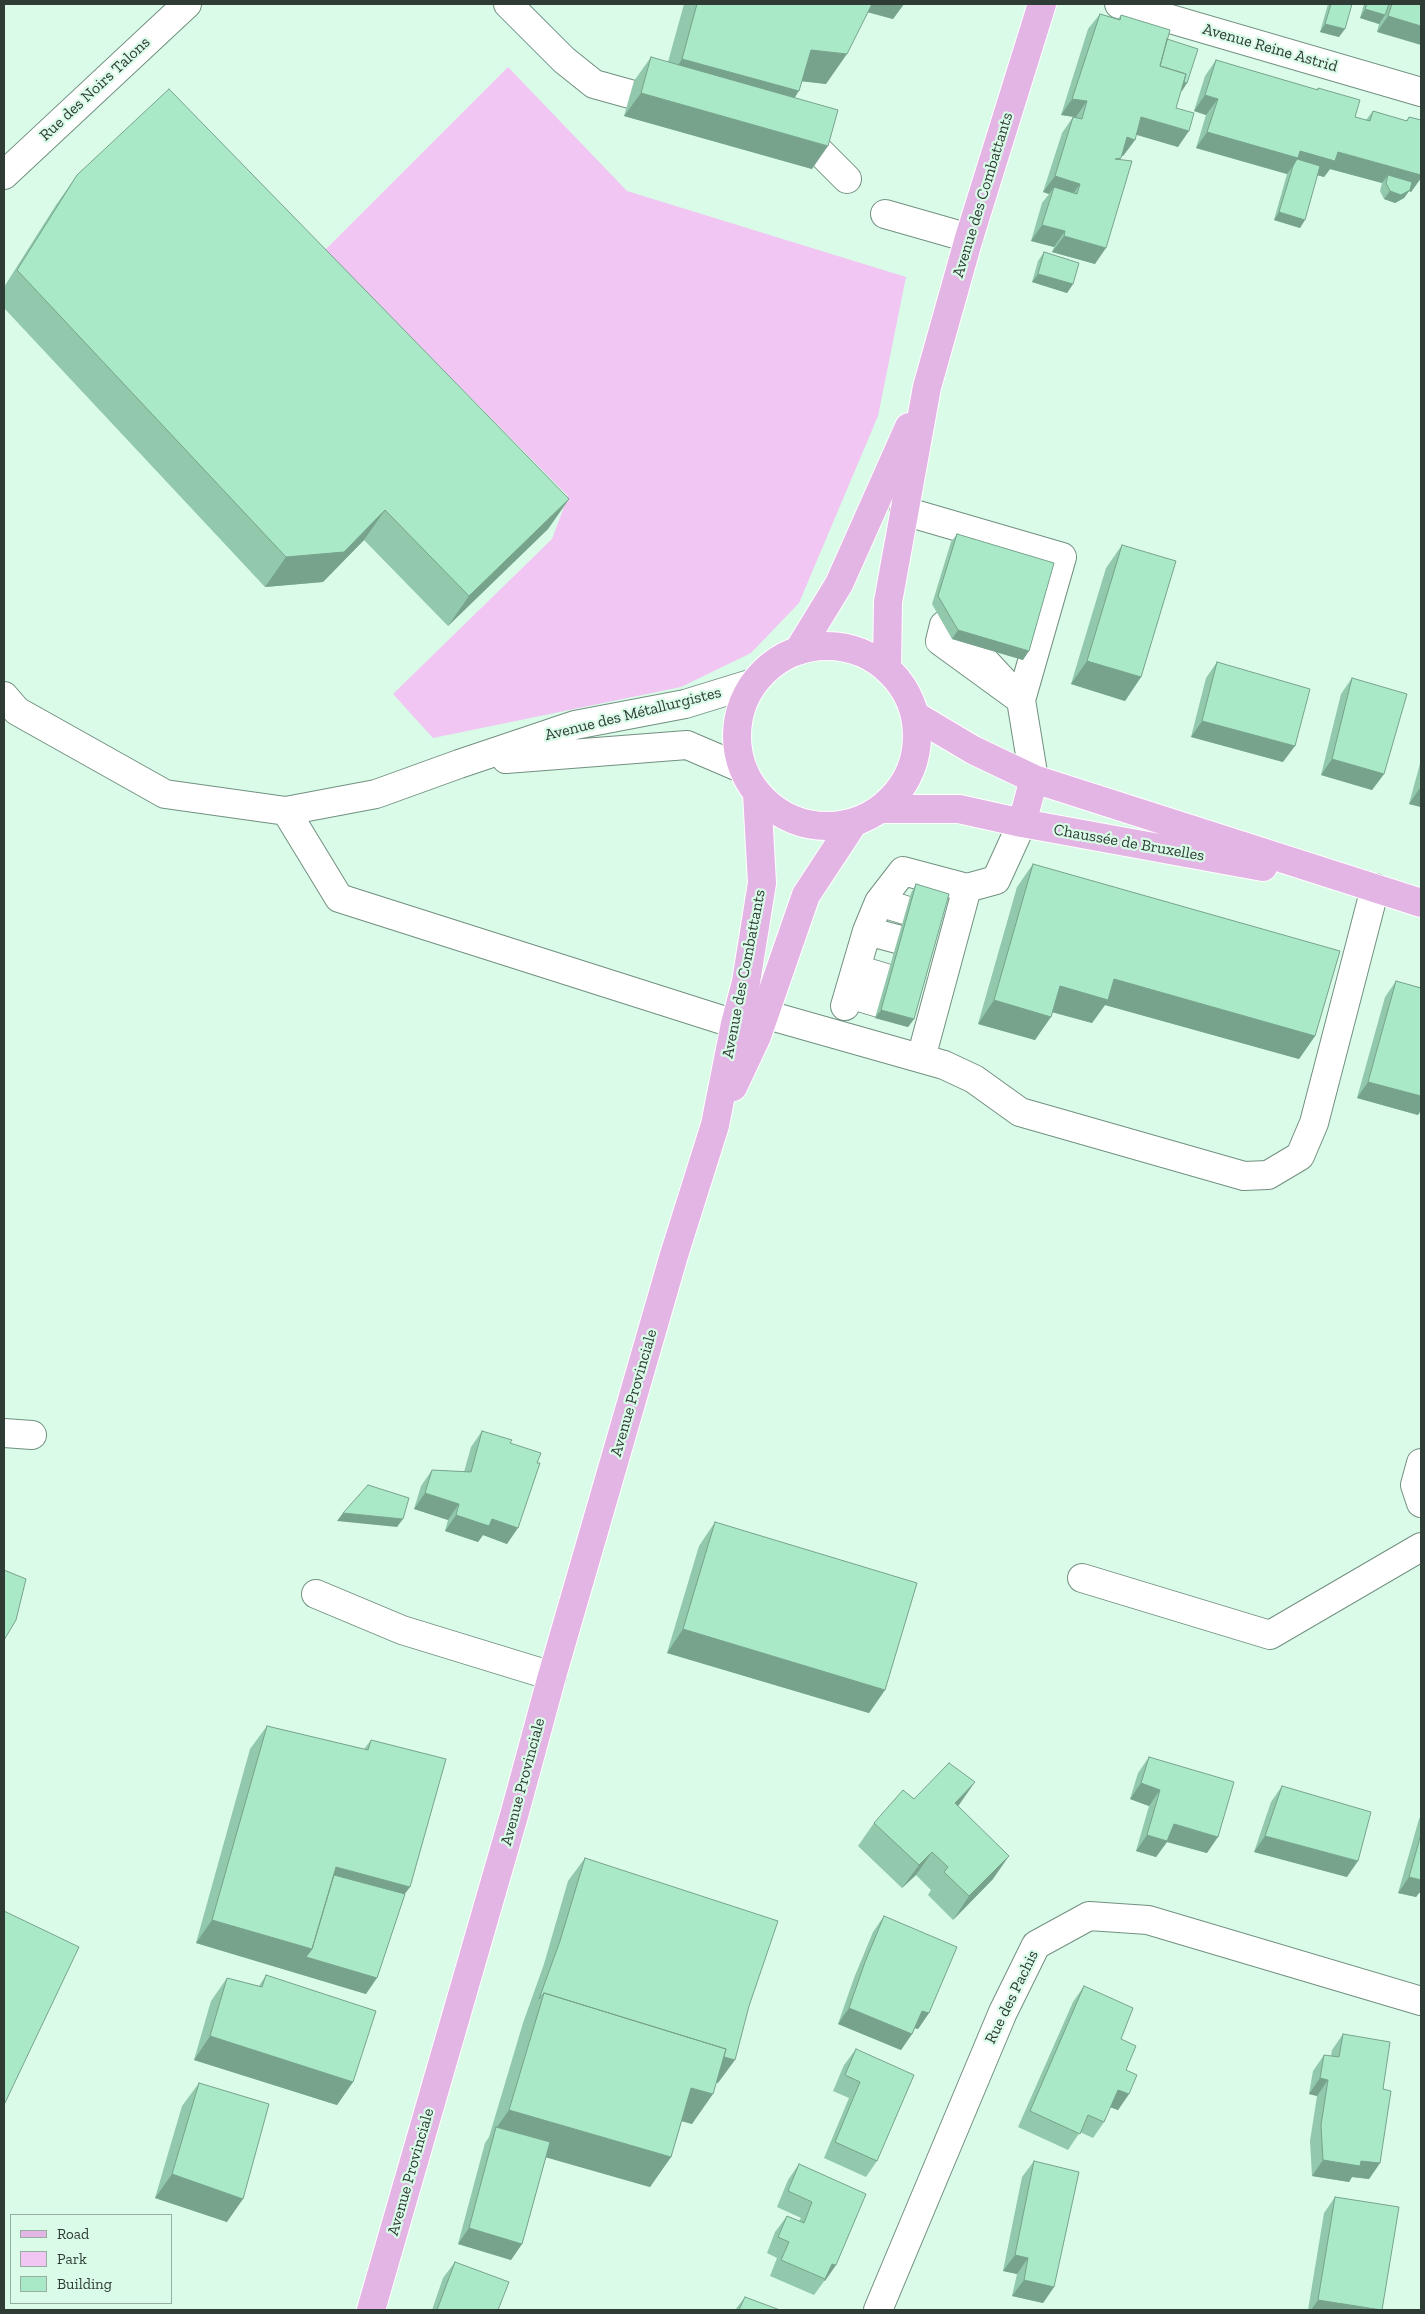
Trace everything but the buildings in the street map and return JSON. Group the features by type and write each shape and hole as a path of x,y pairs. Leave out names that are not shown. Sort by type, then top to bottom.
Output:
{"main road":[{"name":"Avenue des Combattants","path":"887,668 888,602 927,388 969,238 1042,4"},
{"name":"Avenue des Combattants","path":"798,651 839,584 927,388"},
{"path":"835,645 860,651 887,668 907,692 916,716 918,741 909,780 882,810 854,822 830,828 801,824 776,811 757,793 743,769 735,739 738,714 750,684 771,662 798,651 835,645"},
{"name":"Chaussée de Bruxelles","path":"916,716 973,750 1034,779 1421,903"},
{"path":"1022,823 1034,779"},
{"name":"Avenue des Combattants","path":"674,1255 715,1124 735,1024 746,982 762,883 757,793"},
{"name":"Chaussée de Bruxelles","path":"882,810 959,809 1022,823 1375,888"},
{"name":"Avenue des Combattants","path":"715,1124 757,1036 806,895 854,822"},
{"name":"Avenue Provinciale","path":"371,2310 674,1255"}],"street":[{"name":"Rue des Noirs Talons","path":"4,175 187,4"},
{"path":"508,4 564,60 594,84 630,94"},
{"name":"Avenue Reine Astrid","path":"1119,4 1421,92"},
{"path":"817,148 847,179"},
{"path":"885,214 969,238"},
{"path":"904,511 999,547 1062,557 1020,700"},
{"path":"944,625 940,641 1020,700"},
{"path":"976,646 1020,700"},
{"path":"1012,656 1034,779"},
{"name":"Avenue des Métallurgistes","path":"4,696 17,711 165,794 286,811 376,794 575,725 685,704 750,684"},
{"name":"Avenue des Métallurgistes","path":"459,764 687,745 743,769"},
{"path":"286,811 339,898 735,1024"},
{"path":"883,991 850,990 879,902 903,871 967,888 996,880 1022,823"},
{"path":"921,1058 926,1003 947,923 967,888"},
{"path":"764,1014 944,1065 974,1079 1020,1112 1244,1176 1268,1175 1300,1156 1314,1123 1375,888"},
{"path":"879,902 905,910"},
{"path":"868,931 897,939"},
{"path":"4,1433 32,1435"},
{"path":"1421,1463 1414,1485 1421,1503"},
{"path":"1082,1578 1270,1634 1421,1547"},
{"path":"316,1594 402,1630 552,1676"},
{"name":"Rue des Pachis","path":"878,2310 1003,2012 1036,1945 1089,1916 1148,1920 1421,2001"}],"green space":[{"path":"508,67 627,191 906,277 878,416 799,603 751,653 681,687 433,738 393,694 552,539 568,496 325,250"}]}
